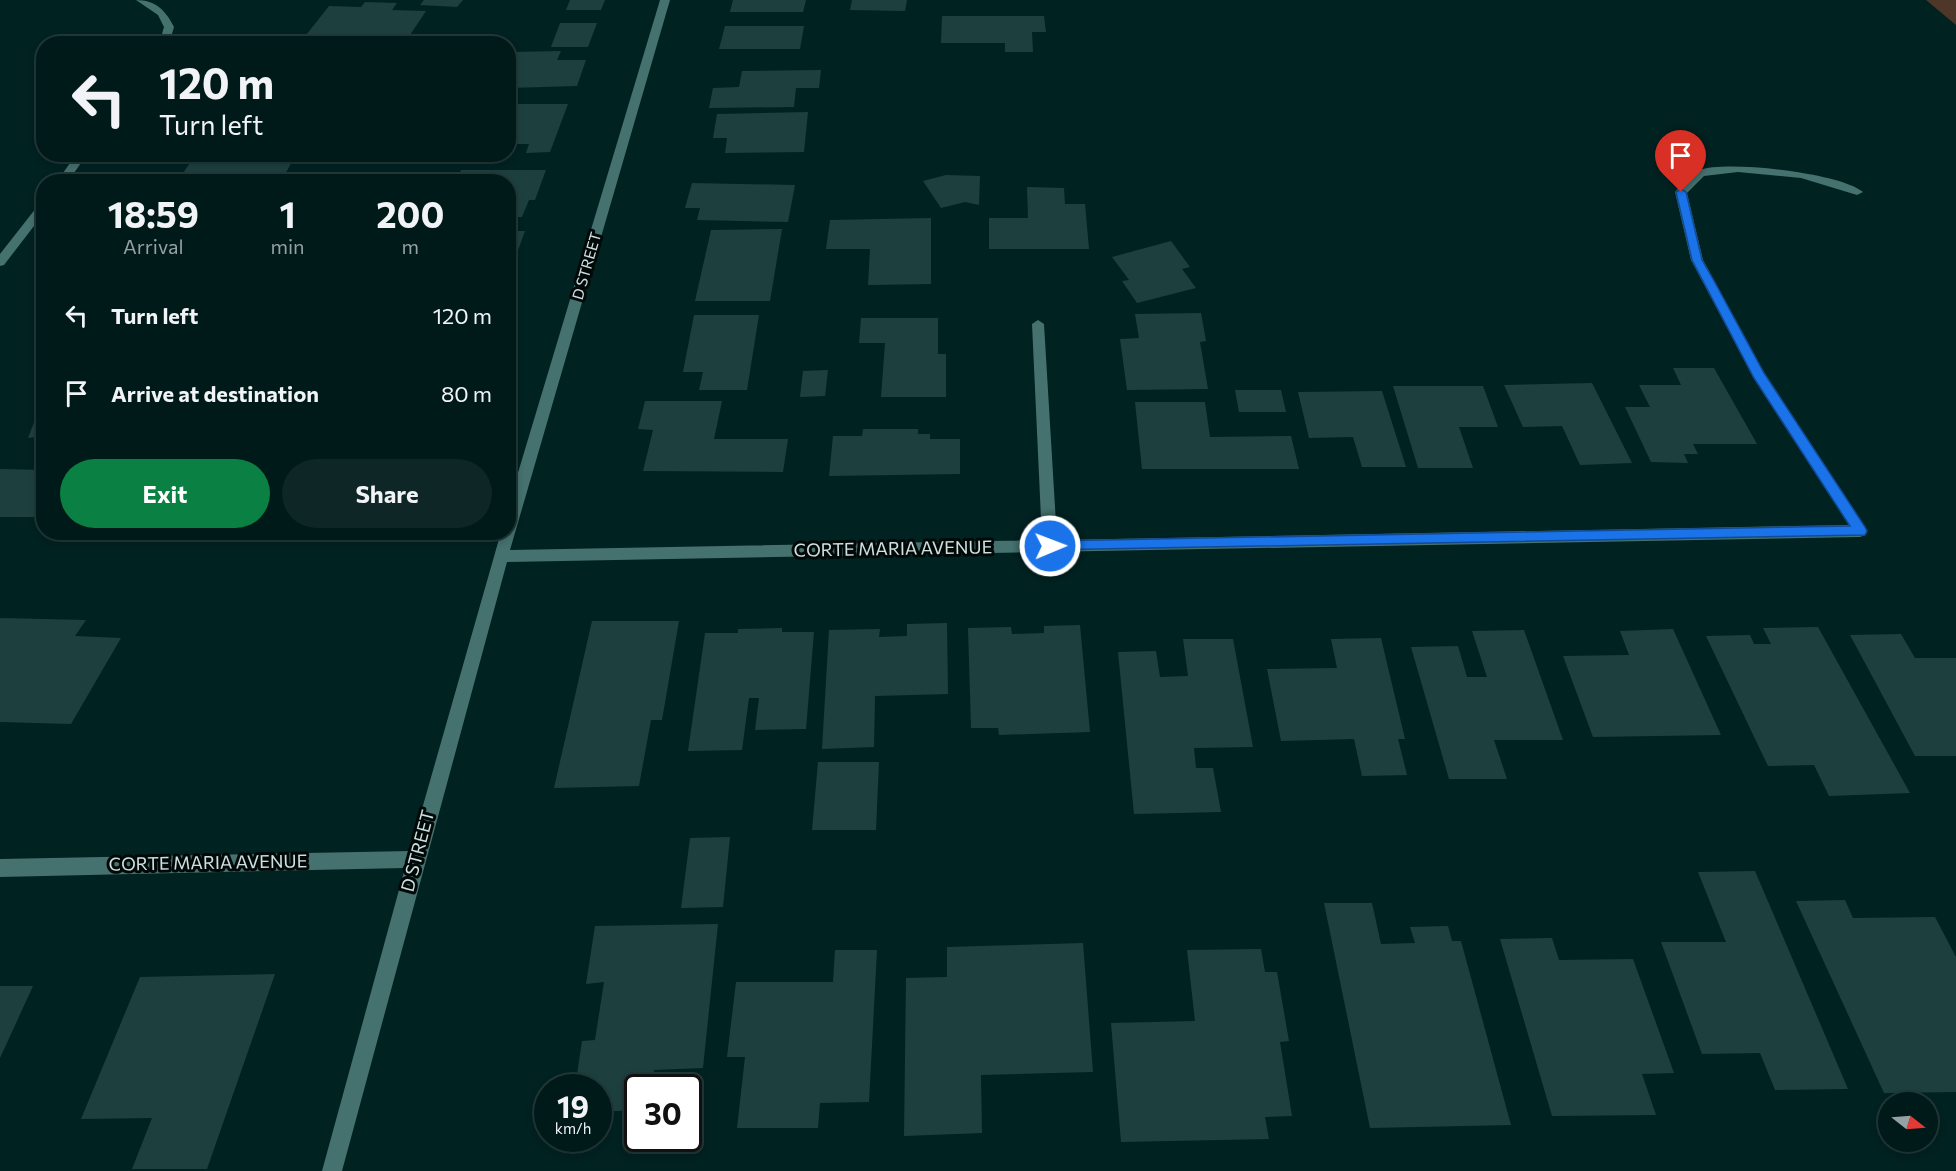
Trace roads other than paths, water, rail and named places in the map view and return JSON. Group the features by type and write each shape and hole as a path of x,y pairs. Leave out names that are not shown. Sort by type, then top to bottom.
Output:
{"street":[{"path":"141,0 162,13 169,27 166,36"},
{"name":"D STREET","path":"516,505 665,0"},
{"name":"CORTE MARIA AVENUE","path":"502,556 1860,531 1759,375 1697,260 1681,192 1701,173 1738,169 1802,175 1857,192"},
{"path":"0,262 36,215"},
{"path":"1038,324 1050,546"},
{"name":"D STREET","path":"332,1171 416,859 506,540"},
{"name":"CORTE MARIA AVENUE","path":"0,868 416,859"}]}
